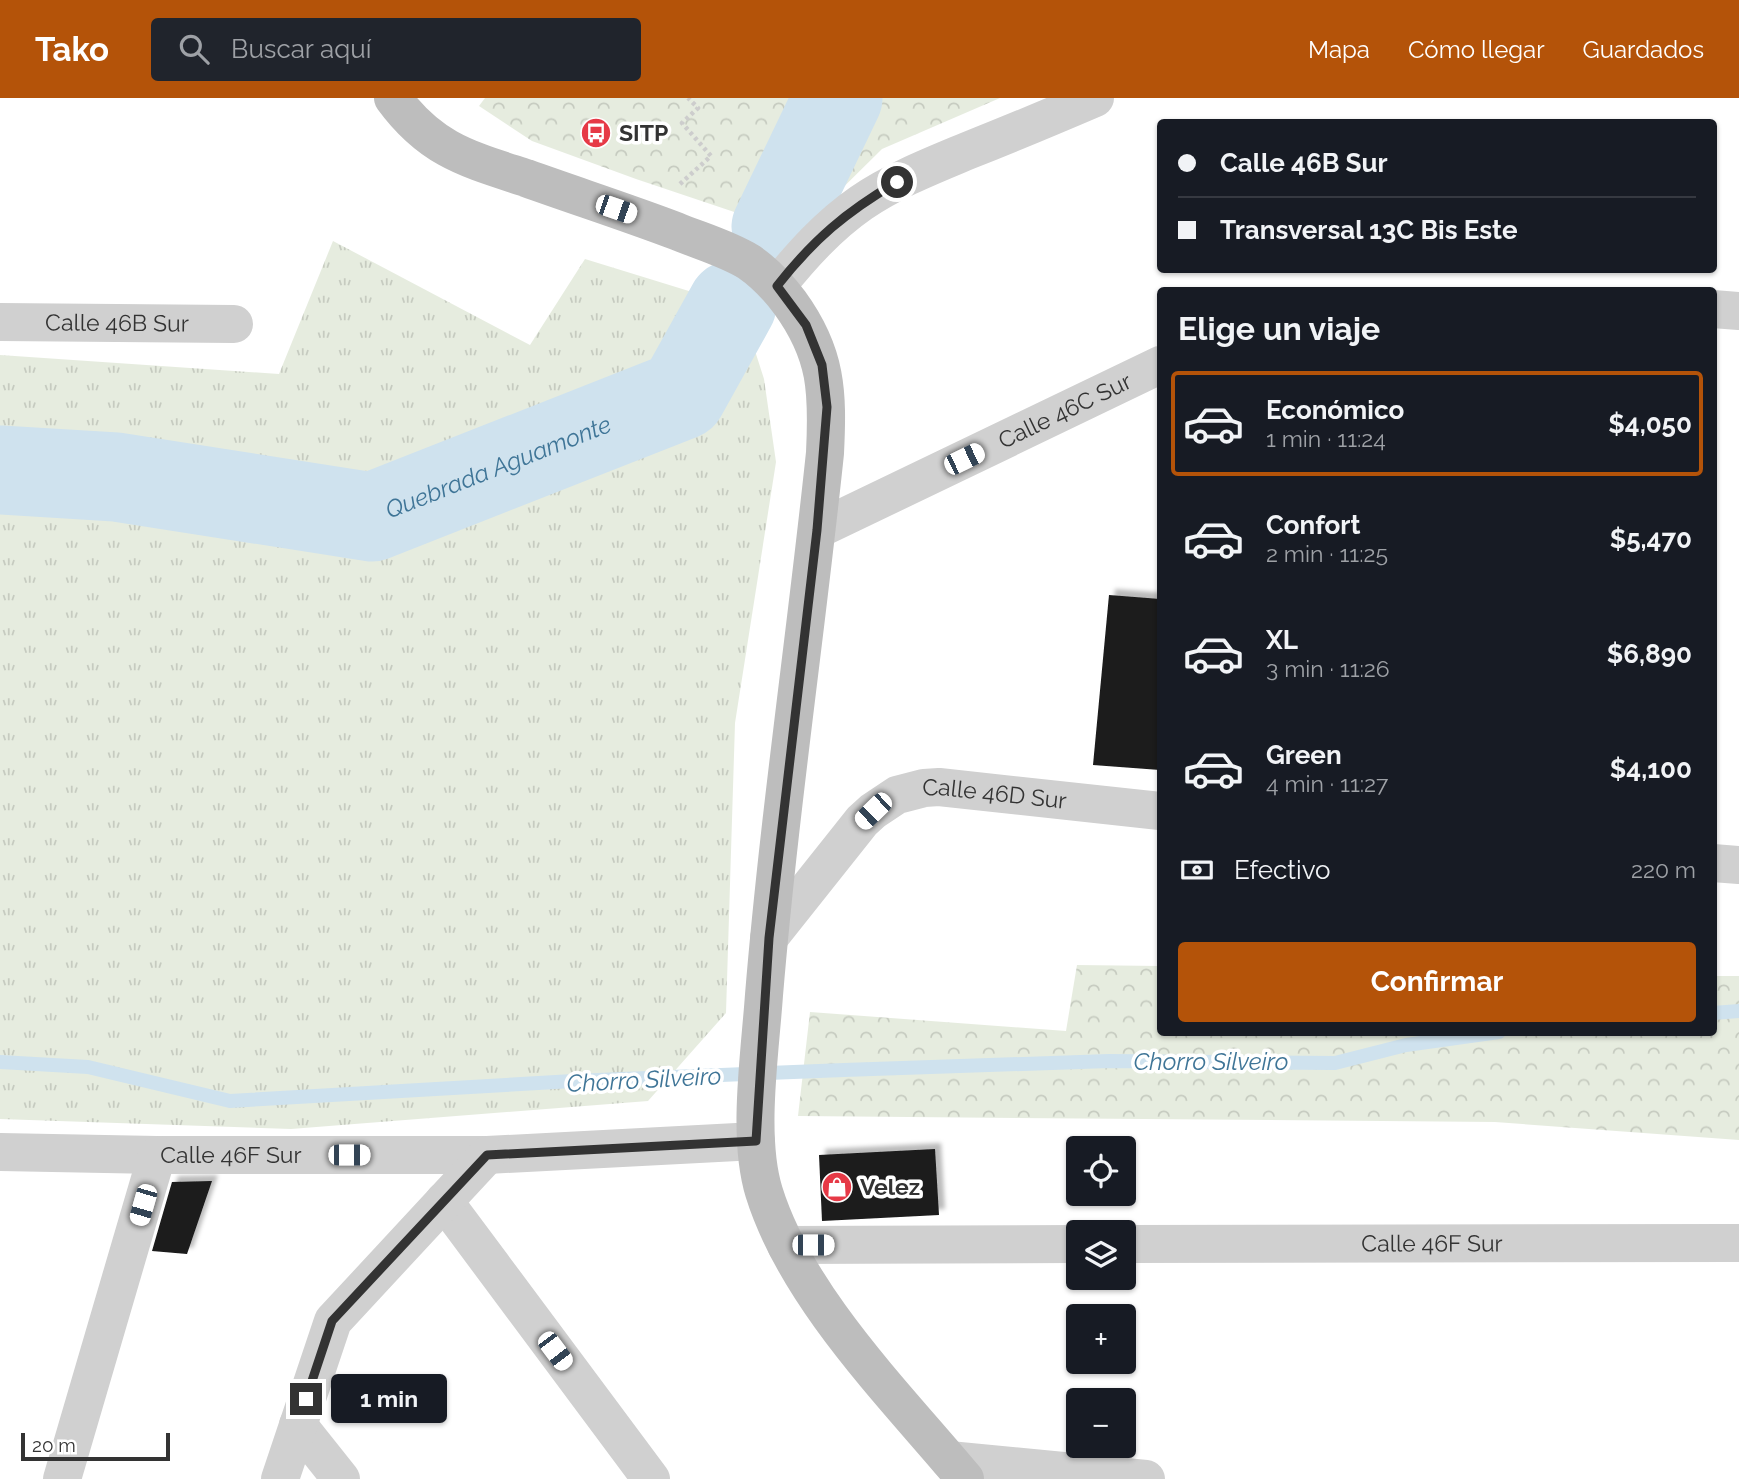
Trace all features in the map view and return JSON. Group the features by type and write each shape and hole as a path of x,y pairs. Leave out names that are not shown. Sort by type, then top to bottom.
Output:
{"main road":[{"path":"393,98 409,120 435,142 467,158 641,218 726,250 750,263 777,286 806,325 822,365 827,407 817,530 762,1019 757,1124 763,1190 786,1245 848,1339 957,1469"}],"street":[{"path":"777,286 799,258 828,229 862,202 935,164 1096,98"},
{"path":"1717,309 1739,311"},
{"name":"Calle 46B Sur","path":"0,322 234,324"},
{"name":"Calle 46C Sur","path":"817,530 1157,366"},
{"name":"Calle 46D Sur","path":"769,938 862,821 897,795 939,787 1157,811"},
{"path":"1717,863 1739,865"},
{"name":"Calle 46F Sur","path":"0,1153 487,1155 757,1124"},
{"path":"62,1479 157,1155"},
{"path":"280,1479 332,1321 487,1155"},
{"path":"444,1201 651,1479"},
{"name":"Calle 46F Sur","path":"1136,1244 1739,1242"},
{"path":"786,1245 1066,1244"},
{"path":"298,1425 341,1479"},
{"path":"957,1469 1146,1479"}],"path":[{"path":"641,218 711,156 682,123 698,108 688,98"}],"green space":[{"path":"485,98 1000,98 882,149 797,233 532,141 479,106"},
{"path":"333,241 530,345 585,259 718,300 748,329 764,379 776,462 735,723 726,1013 648,1101 291,1129 0,1119 0,355 279,374"},
{"path":"1077,965 1157,966 1157,1036 1717,1036 1717,976 1739,976 1739,1140 1495,1122 798,1116 810,1012 1066,1031"}],"building":[{"path":"1109,595 1157,599 1157,770 1093,765"},
{"path":"935,1149 939,1215 822,1221 819,1155"},
{"path":"212,1181 187,1254 152,1251 172,1182"}],"waterway":[{"name":"Quebrada Aguamonte","path":"776,227 838,98"},
{"name":"Quebrada Aguamonte","path":"0,470 116,477 372,517 682,395 732,305"},
{"name":"Chorro Silveiro","path":"1717,1013 1739,1011"},
{"name":"Chorro Silveiro","path":"0,1062 88,1067 230,1101 573,1081 844,1070 1109,1061 1335,1063 1406,1045 1470,1036"}],"place":[{"name":"SITP","path":"596,133"},
{"name":"Velez","path":"837,1187"}],"route":[{"path":"306,1399 332,1321 487,1155 756,1141 769,938 817,530 827,407 822,365 806,325 777,286 799,258 828,229 862,202 897,182"}]}
